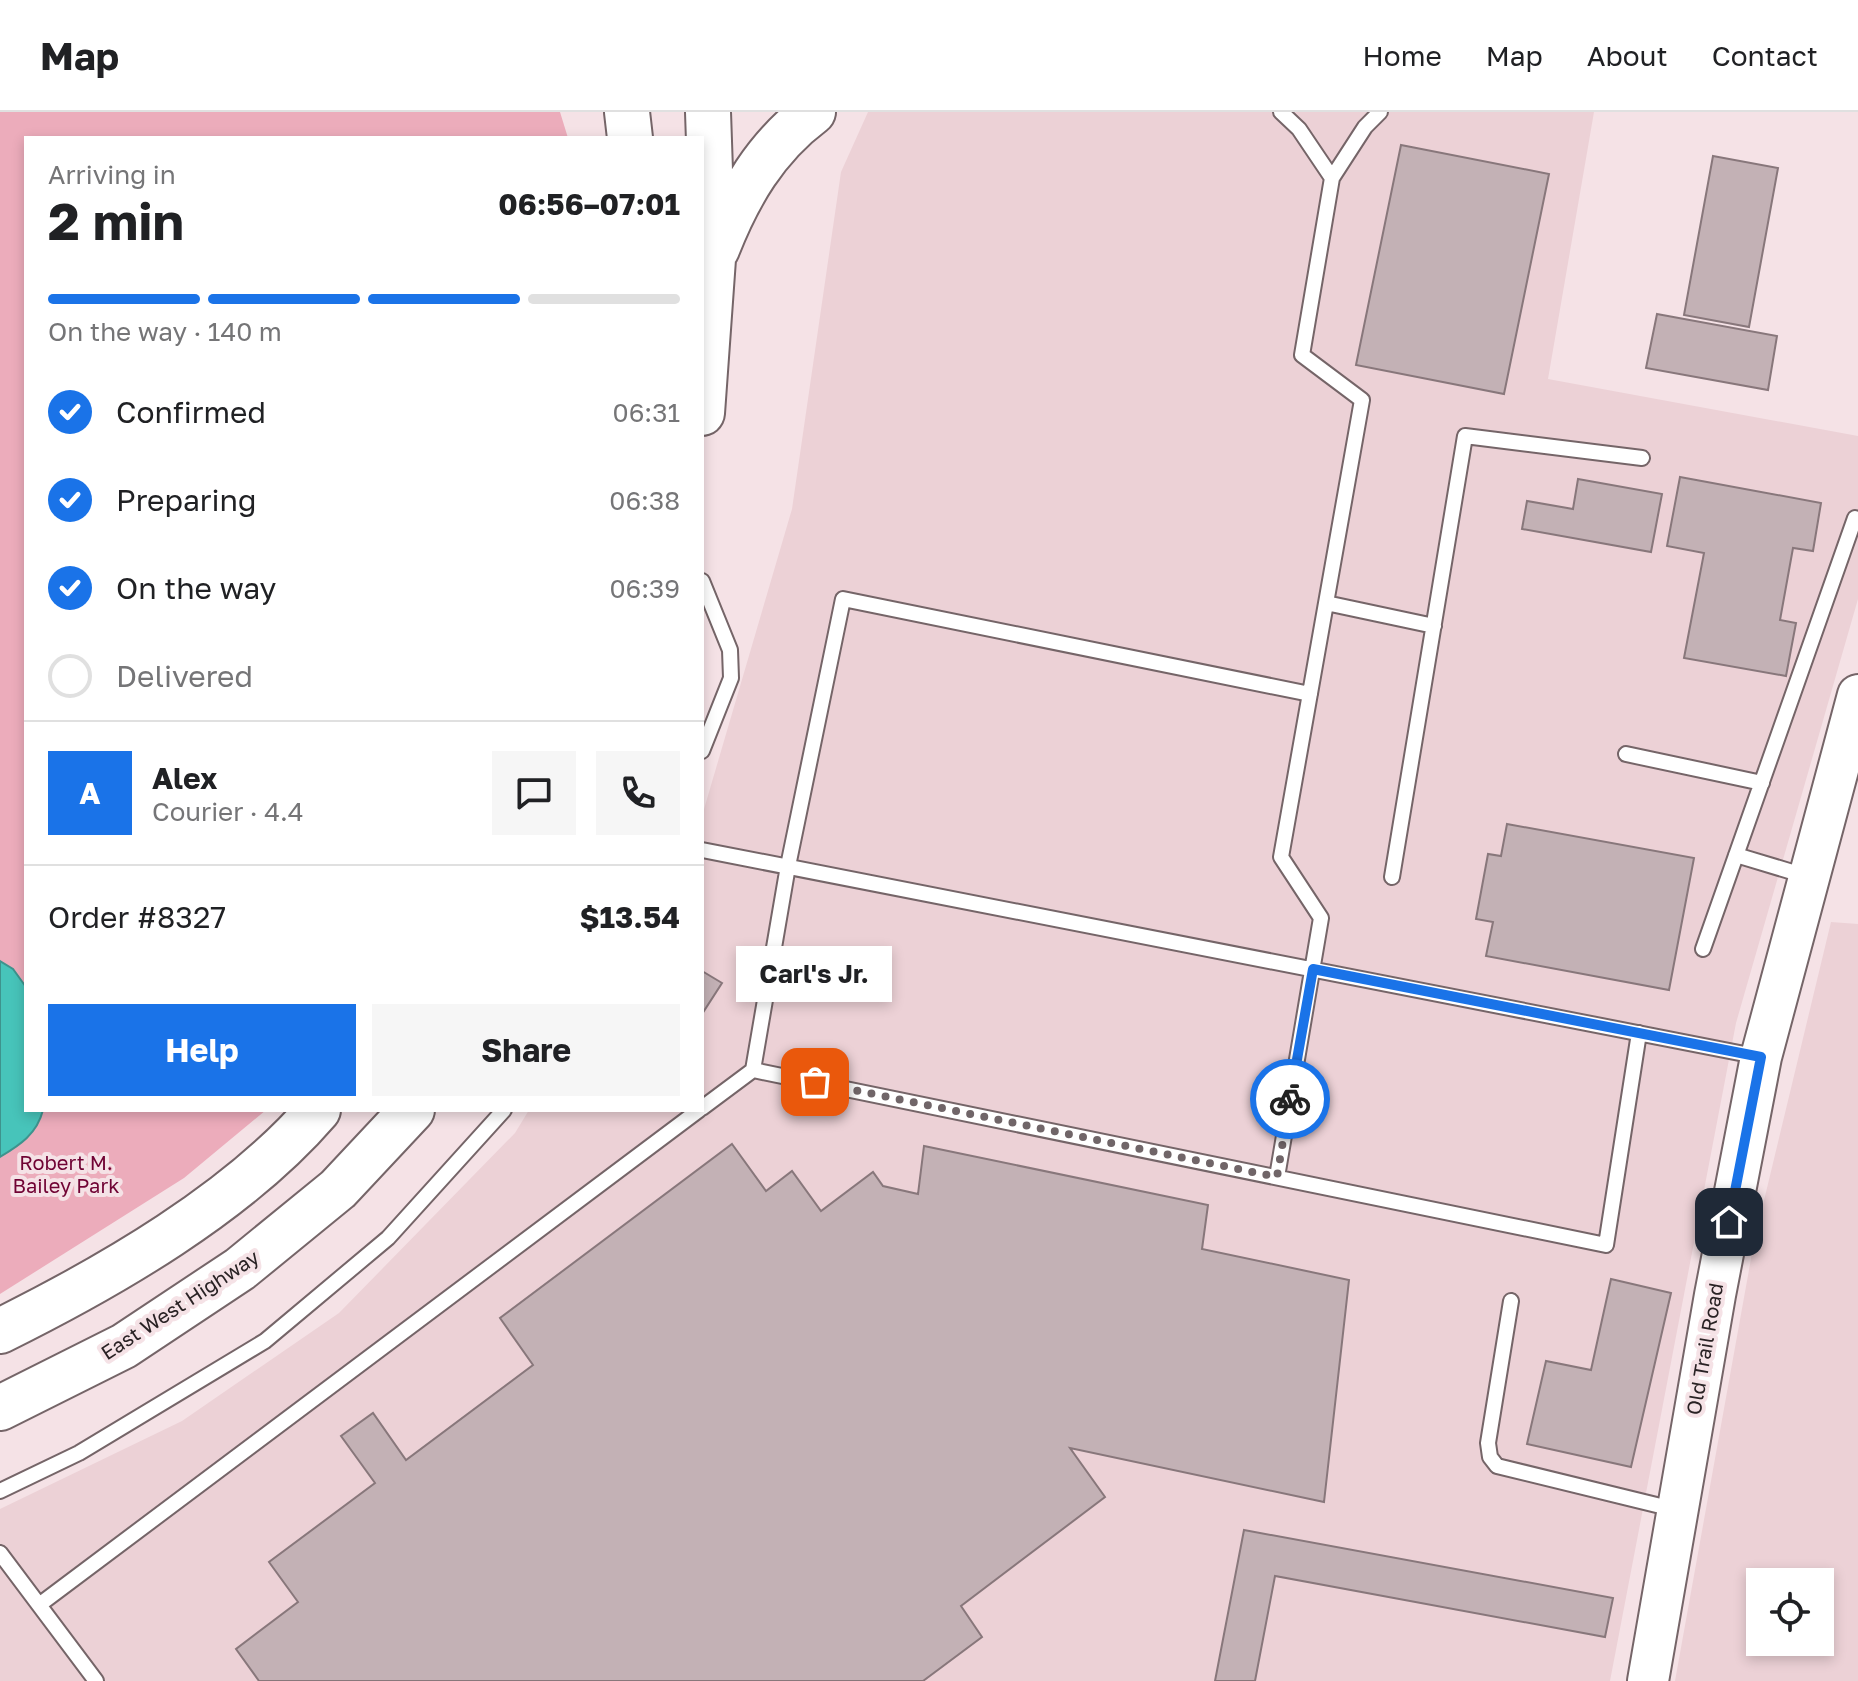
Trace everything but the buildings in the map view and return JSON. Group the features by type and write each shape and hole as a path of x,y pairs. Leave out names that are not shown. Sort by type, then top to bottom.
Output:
{"highway":[{"path":"627,112 630,136"},
{"path":"704,385 713,259 708,112"},
{"path":"713,259 744,188 762,162 813,112"},
{"path":"0,1331 149,1249 237,1185 316,1112"},
{"name":"East West Highway","path":"0,1408 124,1346 240,1269 338,1189 410,1112"}],"main road":[{"name":"Old Trail Road","path":"1648,1681 1761,1057 1858,695"}],"lane":[{"path":"1281,112 1299,129 1332,178"},
{"path":"1277,1177 1321,918 1281,857 1362,400 1302,355 1332,178 1365,127 1380,112"},
{"path":"1392,877 1465,436 1642,458"},
{"path":"1703,949 1855,518"},
{"path":"704,586 730,650 731,678 704,746"},
{"path":"704,1107 753,1070 788,866 843,599 1310,694"},
{"path":"1326,603 1434,626"},
{"path":"1626,754 1762,783"},
{"path":"704,850 1761,1057"},
{"path":"1736,855 1809,877"},
{"path":"753,1070 1606,1245 1639,1033"},
{"path":"0,1491 79,1453 265,1341 388,1238 502,1112"},
{"path":"39,1605 697,1112"},
{"path":"1511,1301 1488,1443 1490,1457 1497,1466 1677,1510"},
{"path":"0,1553 96,1681"}],"shaded area":[{"path":"868,112 1594,112 1548,379 1858,436 1858,599 1736,1023 1610,1681 0,1681 0,1509 182,1421 339,1313 515,1133 528,1112 704,1112 704,809 792,509 841,172"},
{"path":"1831,922 1858,924 1858,1681 1675,1681 1754,1242"}],"green space":[{"name":"Robert M. Bailey Park","path":"0,112 560,112 567,136 24,136 24,1112 264,1112 184,1178 0,1294"}],"water":[{"path":"0,961 13,969 24,984 24,1112 42,1112 32,1132 0,1157"}],"way so far":[{"path":"815,1082 1277,1177 1290,1099"}],"place":[{"name":"Carl's Jr.","path":"815,1082"}],"route":[{"path":"1290,1099 1313,969 1761,1057 1729,1222"}]}
